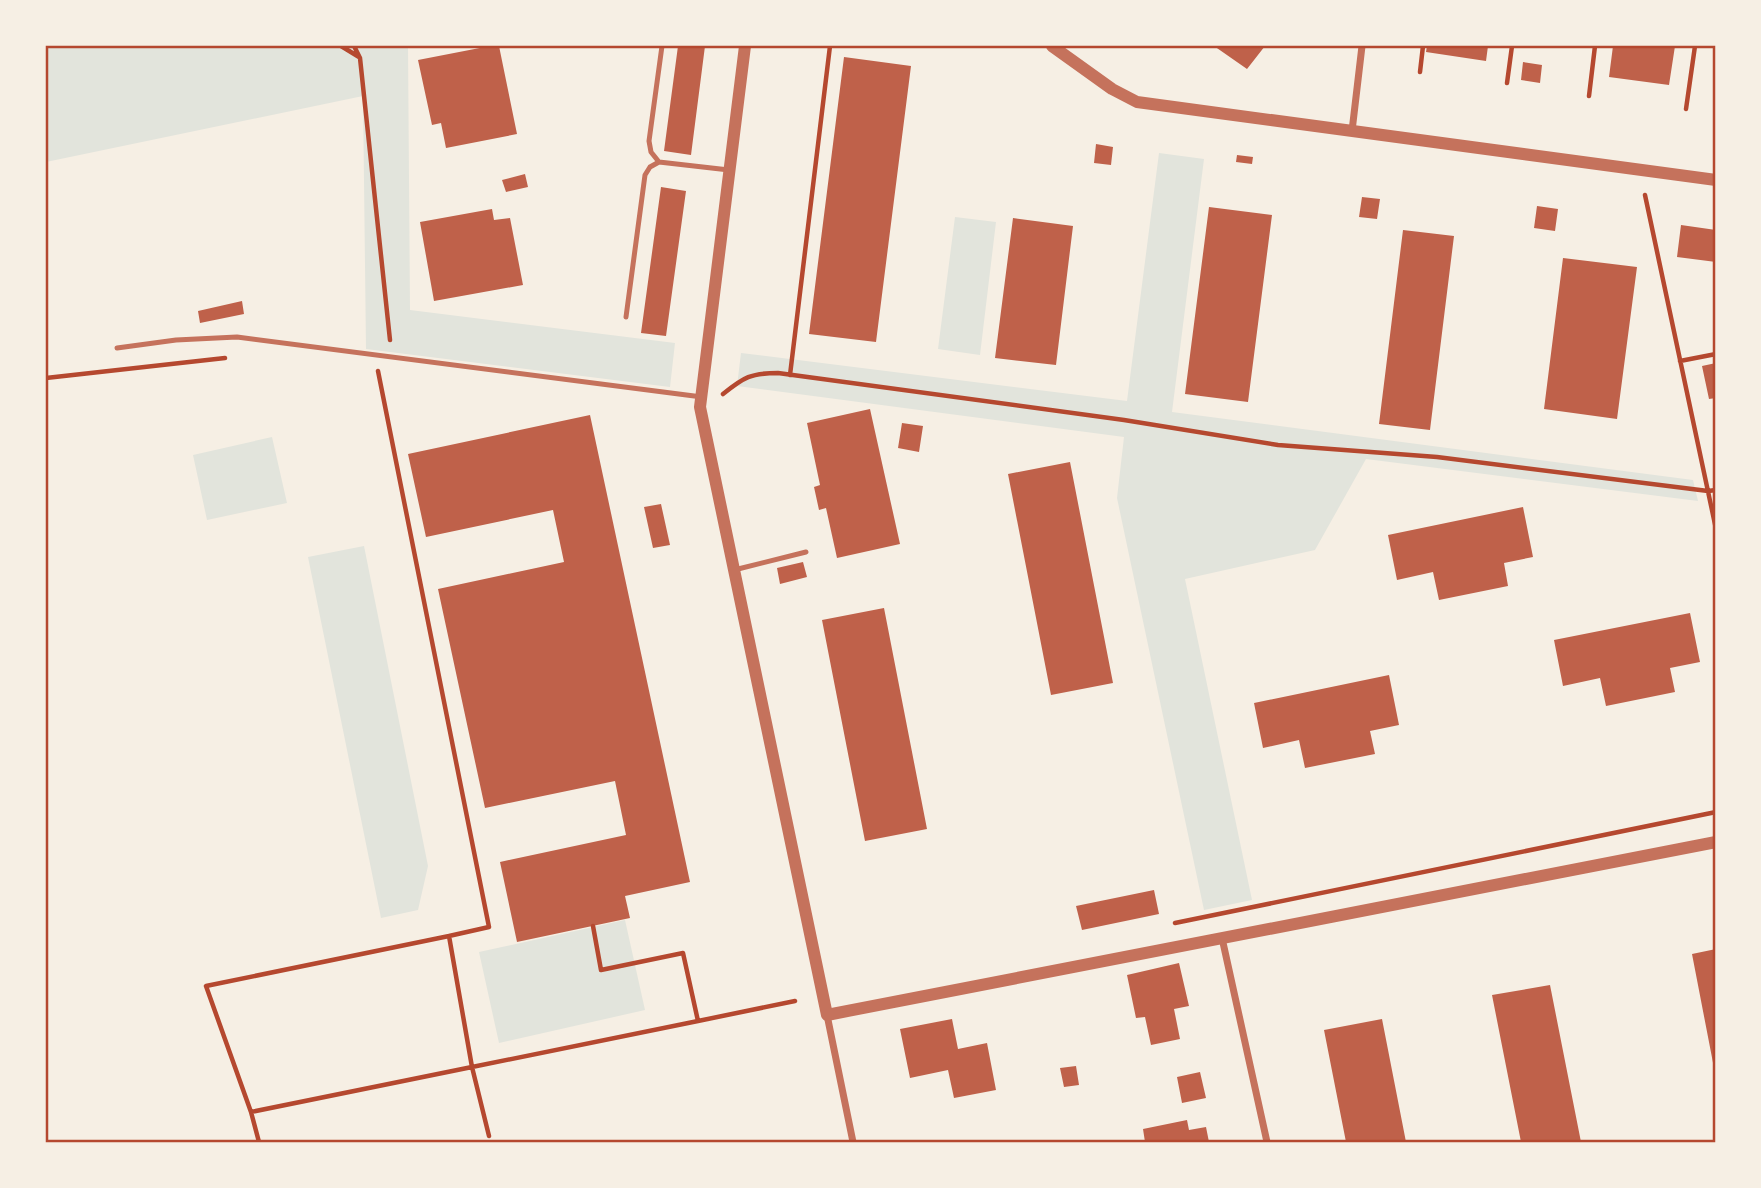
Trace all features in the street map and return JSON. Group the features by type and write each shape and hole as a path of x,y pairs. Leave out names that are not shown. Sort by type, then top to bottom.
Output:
{"street":[{"path":"745,46 701,402 853,1143"},
{"path":"1052,46 1112,89 1137,102 1716,180"},
{"path":"1352,132 1362,46"},
{"path":"827,1015 1716,842"},
{"path":"1221,937 1267,1143"}],"lane":[{"path":"659,162 651,152 649,141 662,46"},
{"path":"626,317 645,175 650,167 659,162 729,170"},
{"path":"117,348 176,340 237,337 701,402"},
{"path":"734,570 806,552"}],"path":[{"path":"341,46 360,58"},
{"path":"259,1143 251,1112 206,986 489,927 377,369 393,369 360,58 355,46"},
{"path":"790,375 830,46"},
{"path":"1420,72 1423,46"},
{"path":"1507,83 1512,46"},
{"path":"1589,96 1595,46"},
{"path":"1686,109 1695,46"},
{"path":"1645,195 1716,529"},
{"path":"1680,361 1716,354"},
{"path":"46,378 226,358"},
{"path":"701,402 720,396 744,376 761,373 790,375 1124,419 1278,445 1437,457 1716,490"},
{"path":"1169,924 1716,812"},
{"path":"593,926 601,970 683,953 698,1021"},
{"path":"449,936 472,1067 489,1136"},
{"path":"251,1112 795,1001"}],"shaded area":[{"path":"46,46 408,46 410,310 675,343 670,387 366,349 363,96 46,162"},
{"path":"1159,153 1204,159 1172,412 1693,480 1698,501 1366,459 1315,550 1185,579 1252,900 1204,910 1117,498 1124,437 737,386 741,353 1127,401"},
{"path":"955,217 996,222 980,355 938,349"},
{"path":"272,437 287,503 207,520 193,455"},
{"path":"364,546 428,866 418,910 381,918 308,557"},
{"path":"625,920 645,1010 499,1043 479,952"}],"building":[{"path":"499,46 517,134 446,148 441,123 432,125 418,60"},
{"path":"678,46 705,46 691,155 664,151"},
{"path":"1214,46 1265,46 1247,69"},
{"path":"1427,46 1488,46 1486,61 1426,52"},
{"path":"1613,46 1675,46 1669,85 1609,77"},
{"path":"844,57 911,66 876,342 809,334"},
{"path":"1523,62 1542,65 1540,83 1521,80"},
{"path":"1096,144 1113,147 1111,165 1094,163"},
{"path":"1237,155 1253,157 1252,164 1236,162"},
{"path":"525,174 528,187 506,192 502,180"},
{"path":"661,187 686,191 666,336 641,333"},
{"path":"1362,197 1380,199 1377,219 1359,217"},
{"path":"1537,206 1558,209 1555,231 1534,228"},
{"path":"1209,207 1272,215 1248,402 1185,394"},
{"path":"492,209 494,220 510,218 523,285 434,301 420,222"},
{"path":"1013,218 1073,226 1056,365 995,358"},
{"path":"1681,225 1716,230 1716,262 1677,257"},
{"path":"1403,230 1454,236 1430,430 1379,424"},
{"path":"1563,258 1637,267 1617,419 1544,409"},
{"path":"242,301 244,314 200,323 198,311"},
{"path":"1716,363 1716,398 1709,399 1702,366"},
{"path":"870,409 900,544 837,558 826,508 819,510 814,487 820,485 807,423"},
{"path":"590,415 690,882 625,896 630,918 517,942 500,862 626,835 615,781 485,808 438,589 564,562 553,510 426,537 408,454"},
{"path":"902,423 923,426 919,452 898,448"},
{"path":"1070,462 1113,683 1051,695 1008,474"},
{"path":"661,504 670,545 653,548 644,507"},
{"path":"1523,507 1533,557 1504,563 1508,586 1439,600 1433,572 1397,580 1388,535"},
{"path":"803,562 807,577 780,584 777,568"},
{"path":"884,608 927,829 865,841 822,620"},
{"path":"1690,613 1700,662 1670,668 1675,692 1606,706 1600,678 1563,686 1554,640"},
{"path":"1389,675 1399,725 1370,731 1375,754 1305,768 1299,740 1263,748 1254,703"},
{"path":"1154,890 1159,914 1082,930 1076,906"},
{"path":"1716,949 1716,1067 1714,1068 1692,954"},
{"path":"1179,963 1189,1006 1174,1009 1180,1039 1151,1045 1145,1017 1136,1018 1127,975"},
{"path":"1550,985 1581,1142 1521,1142 1492,995"},
{"path":"952,1019 958,1049 987,1043 996,1090 954,1098 948,1070 910,1078 900,1029"},
{"path":"1382,1019 1406,1142 1346,1142 1324,1030"},
{"path":"1076,1066 1079,1085 1064,1087 1060,1068"},
{"path":"1200,1072 1206,1098 1182,1103 1177,1077"},
{"path":"1187,1120 1189,1130 1206,1127 1209,1142 1145,1142 1143,1129"}]}
